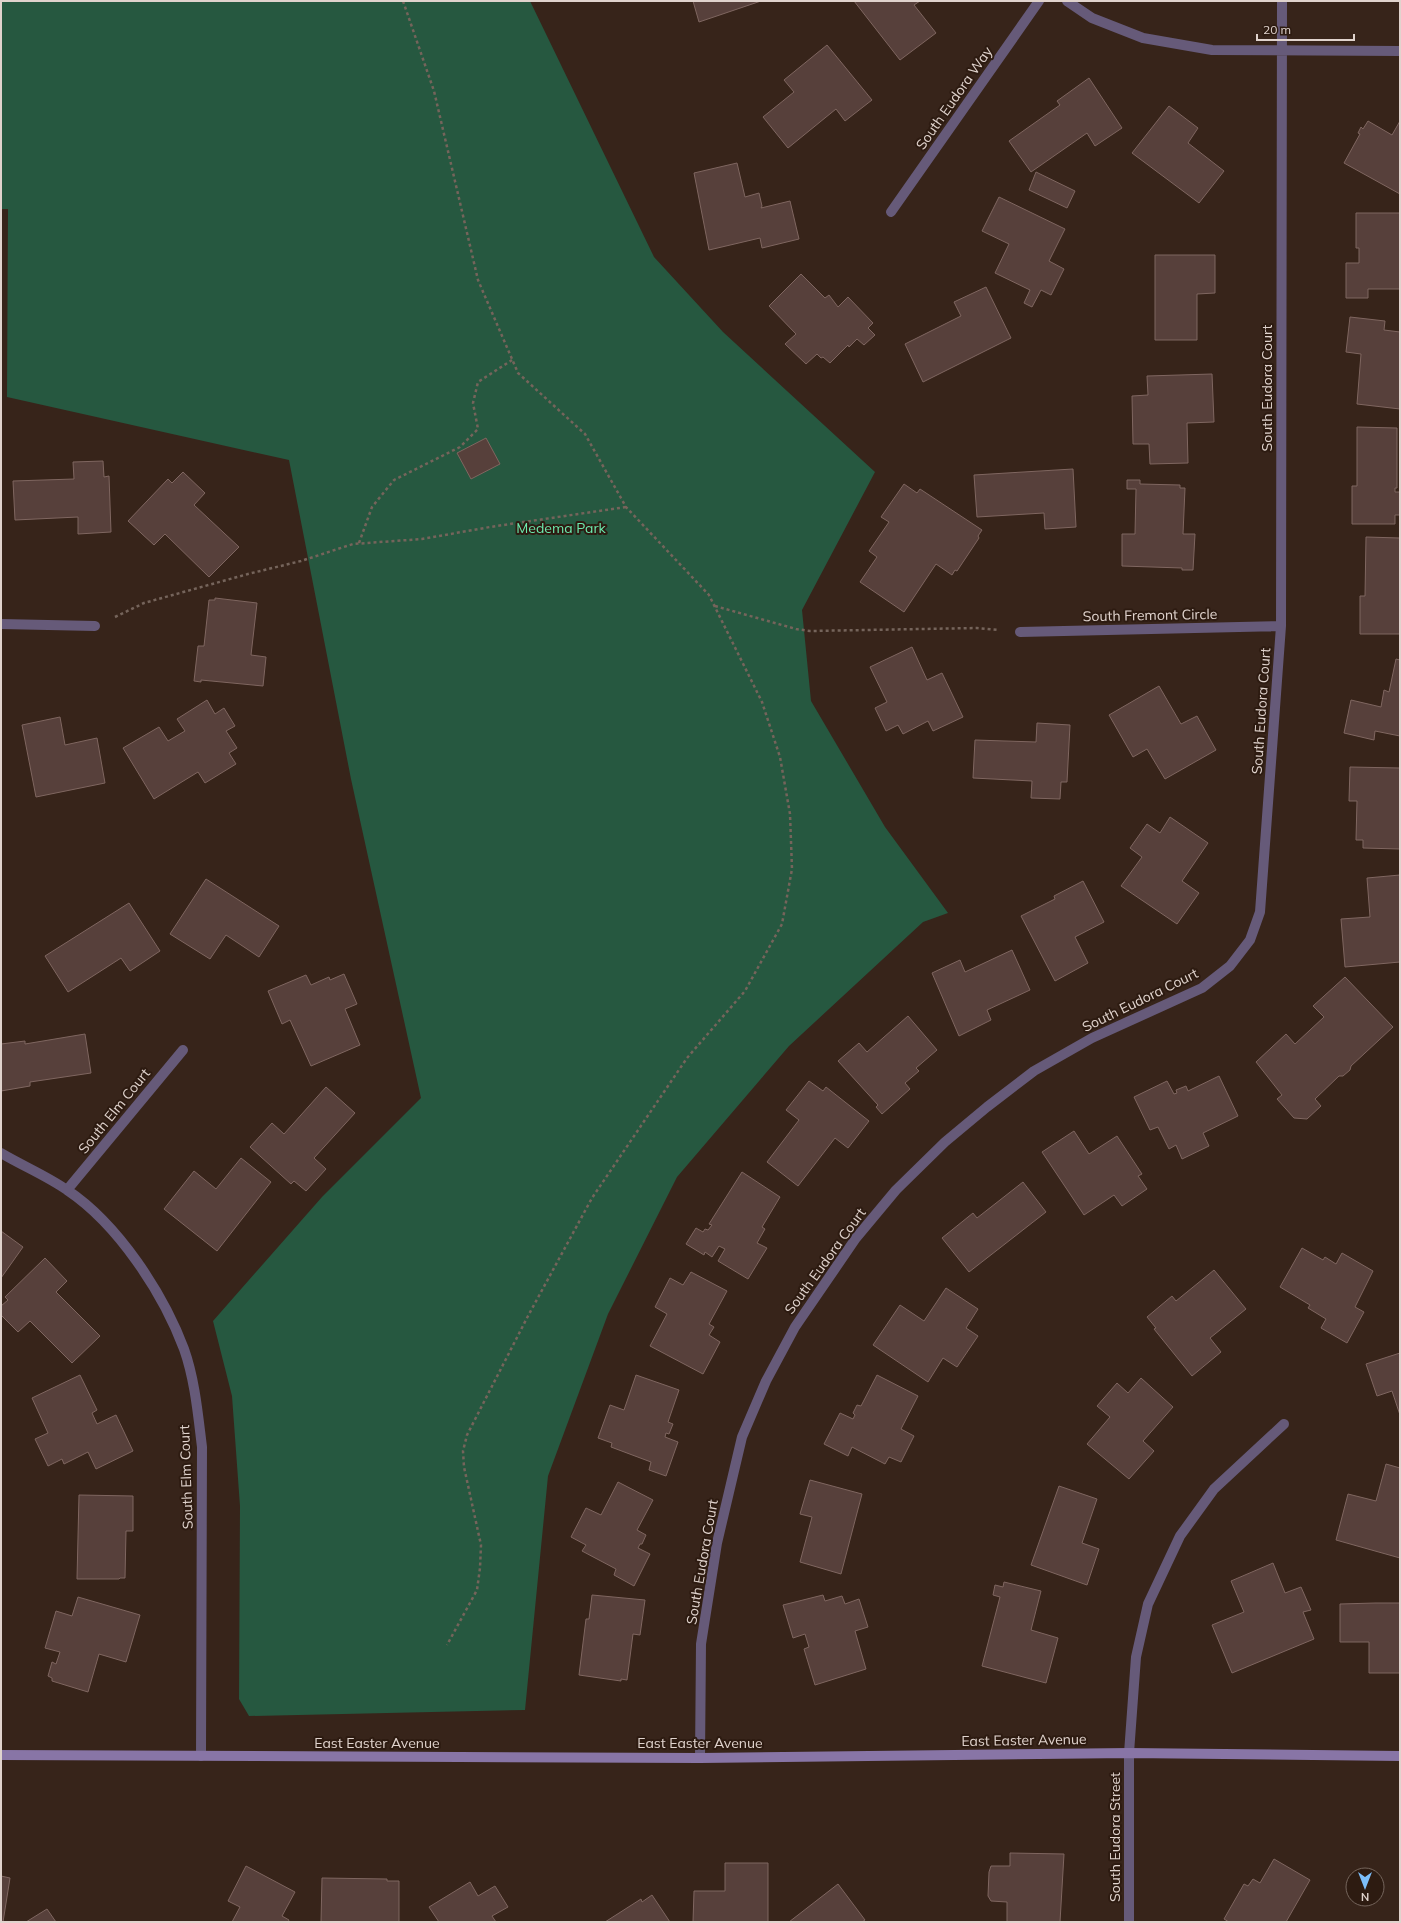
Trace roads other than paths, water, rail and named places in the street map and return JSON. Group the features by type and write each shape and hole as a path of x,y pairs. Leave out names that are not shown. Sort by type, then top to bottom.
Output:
{"street":[{"name":"South Eudora Way","path":"891,212 1039,1"},
{"path":"1067,1 1092,18 1143,38 1212,50 1400,51"},
{"name":"South Eudora Court","path":"700,1758 701,1644 717,1543 742,1437 766,1380 794,1327 856,1238 896,1190 945,1142 1034,1071 1092,1038 1202,988 1230,966 1250,940 1260,912 1281,626 1282,1"},
{"path":"1,624 95,626"},
{"name":"South Fremont Circle","path":"1020,632 1281,626"},
{"name":"South Elm Court","path":"68,1190 183,1050"},
{"name":"South Elm Court","path":"1,1154 68,1190 103,1220 150,1280 184,1350 196,1397 202,1447 201,1756"},
{"name":"South Eudora Street","path":"1129,1922 1129,1752 1136,1657 1148,1604 1180,1536 1214,1489 1284,1424"},
{"name":"East Easter Avenue","path":"1,1756 700,1758 1129,1752 1400,1756"}],"park label":[{"name":"Medema Park","path":"561,528"}]}
